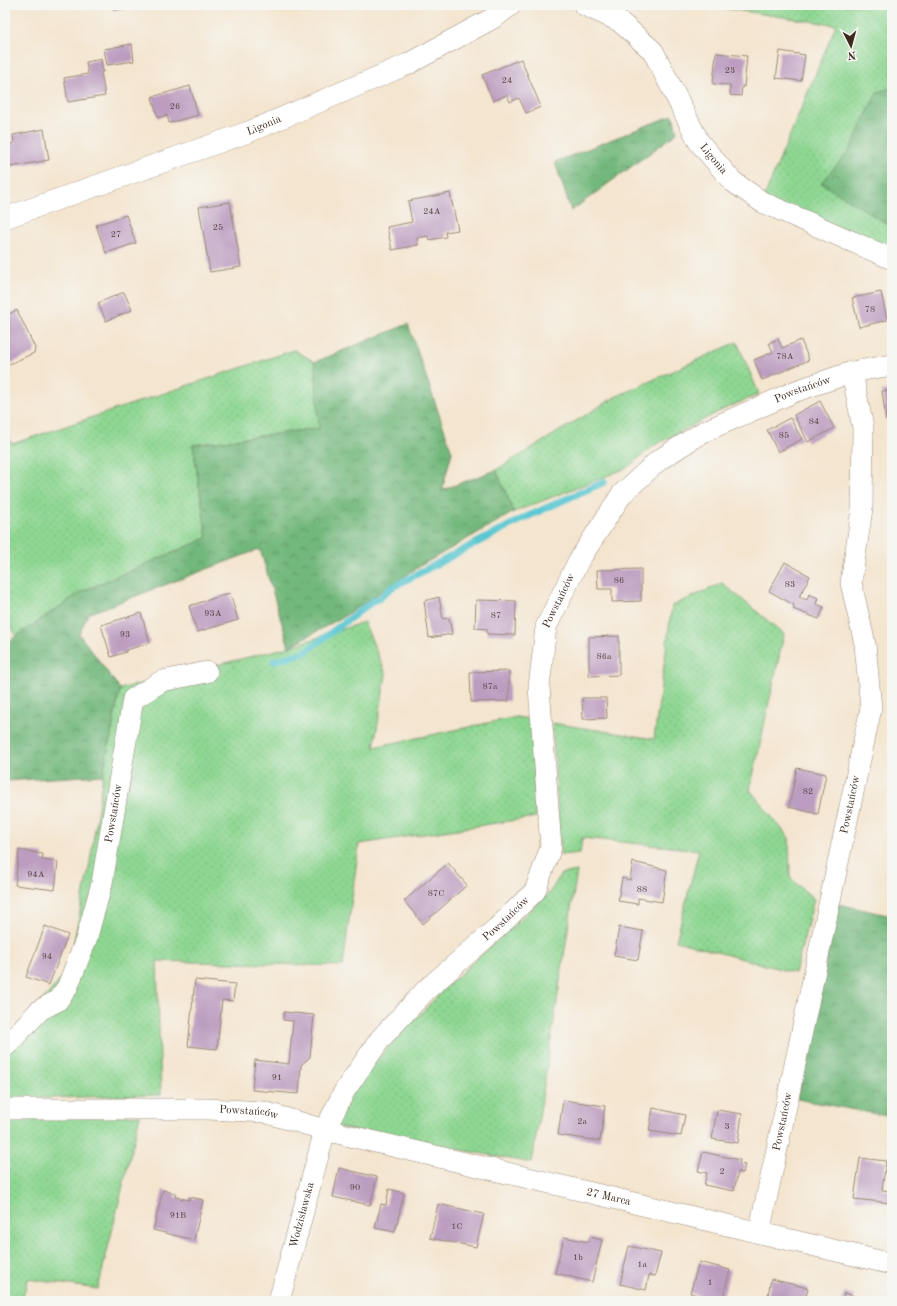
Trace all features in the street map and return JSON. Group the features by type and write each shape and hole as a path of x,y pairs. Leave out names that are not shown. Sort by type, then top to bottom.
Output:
{"street":[{"name":"Ligonia","path":"5,218 251,131 408,64 495,17 511,5"},
{"name":"Ligonia","path":"584,5 619,21 653,51 699,142 732,181 762,202 892,259"},
{"name":"Powstańców","path":"5,1109 208,1109 264,1112 325,1130 345,1090 381,1038 426,990 497,928 535,891 551,847 539,688 546,627 579,560 622,494 658,460 703,432 796,391 852,372 892,365"},
{"name":"Powstańców","path":"759,1233 871,708 864,644 850,583 862,509 863,435 852,372"},
{"name":"Powstańców","path":"5,1047 40,1010 57,1001 67,988 86,940 102,883 133,699 162,681 207,672"},
{"name":"27 Marca","path":"325,1130 892,1264"},
{"name":"Wodzisławska","path":"279,1301 325,1130"}],"green space":[{"path":"716,5 892,5 892,258 762,202 836,25 716,7"},
{"path":"892,88 892,225 887,224 821,183 850,150 877,92"},
{"path":"673,115 677,133 571,211 555,162"},
{"path":"408,324 452,452 442,490 496,470 514,512 420,566 346,615 289,647 260,549 88,614 79,634 120,689 103,775 5,781 5,644 81,592 207,538 193,445 319,428 315,362"},
{"path":"737,342 759,394 720,411 653,446 627,468 514,512 496,470 615,397"},
{"path":"294,350 315,362 320,428 193,445 207,538 81,592 16,637 5,615 5,429 12,444"},
{"path":"722,583 784,634 750,790 789,838 790,878 814,899 795,973 676,941 699,850 582,838 580,853 561,855 552,723 654,739 672,606"},
{"path":"364,622 386,674 374,747 516,717 531,719 536,817 359,844 343,966 157,961 161,1095 5,1099 5,1044 68,971 90,862 103,775 120,689 289,647"},
{"path":"577,871 532,1163 332,1126 354,1083 447,986 550,892 561,874"},
{"path":"838,904 892,916 892,1117 797,1099"},
{"path":"140,1115 98,1289 28,1279 22,1301 5,1301 5,1120"}],"building":[{"path":"113,5 137,5 137,6 114,10"},
{"path":"132,44 134,61 107,65 104,49"},
{"path":"780,51 805,55 801,81 776,78"},
{"path":"716,53 747,56 744,87 742,86 741,96 730,95 730,85 713,84"},
{"path":"101,59 103,72 101,72 105,96 68,102 64,78 88,74 86,62"},
{"path":"521,59 541,107 526,113 519,98 510,102 507,95 493,101 482,75"},
{"path":"190,86 198,115 169,123 167,115 158,118 152,97"},
{"path":"44,129 49,160 5,168 5,145 14,143 13,135"},
{"path":"450,193 458,230 445,232 446,237 429,240 428,236 417,238 418,245 392,250 387,227 412,222 408,201"},
{"path":"230,202 241,267 210,272 199,207"},
{"path":"126,215 136,243 106,253 96,225"},
{"path":"124,292 132,310 106,321 98,303"},
{"path":"881,292 887,320 859,327 852,298"},
{"path":"17,310 35,348 34,353 5,366 5,316"},
{"path":"778,339 782,348 801,340 809,360 762,380 754,360 773,352 769,343"},
{"path":"892,390 892,419 886,420 882,391"},
{"path":"820,401 834,428 808,442 794,415"},
{"path":"790,418 802,439 778,452 767,430"},
{"path":"785,562 810,576 799,597 807,600 809,594 818,598 816,604 824,607 819,619 793,609 794,605 769,591"},
{"path":"641,569 641,601 612,602 612,589 598,589 597,570"},
{"path":"230,593 238,620 197,632 189,606"},
{"path":"439,597 443,619 449,618 452,634 429,638 424,601"},
{"path":"476,600 516,601 515,635 487,634 487,629 475,628"},
{"path":"141,613 150,643 126,650 126,652 111,657 101,625"},
{"path":"619,636 619,675 589,676 589,637"},
{"path":"509,671 509,701 471,702 470,672"},
{"path":"582,698 606,698 607,718 583,719"},
{"path":"797,768 826,774 818,814 789,807"},
{"path":"19,850 43,854 42,860 58,862 55,890 15,885"},
{"path":"633,862 667,870 662,902 638,898 638,904 618,901 622,878 630,880"},
{"path":"448,863 467,885 423,924 404,901"},
{"path":"45,926 68,935 49,985 26,977"},
{"path":"619,927 643,931 638,960 614,956"},
{"path":"195,980 235,984 233,1001 222,1000 217,1049 188,1046"},
{"path":"284,1012 314,1015 310,1057 301,1065 299,1094 252,1090 255,1060 289,1064 293,1021 283,1020"},
{"path":"563,1100 605,1106 600,1141 558,1135"},
{"path":"653,1108 685,1115 681,1136 649,1131"},
{"path":"717,1110 742,1114 738,1143 712,1139"},
{"path":"703,1152 740,1160 739,1164 745,1165 743,1173 738,1172 734,1191 704,1185 707,1173 698,1171"},
{"path":"860,1158 886,1161 882,1190 892,1191 891,1203 854,1199"},
{"path":"339,1168 377,1177 370,1205 333,1197"},
{"path":"389,1189 404,1193 395,1232 375,1228 381,1204 386,1205"},
{"path":"163,1190 176,1194 175,1197 189,1200 190,1197 203,1200 194,1240 153,1230"},
{"path":"438,1204 484,1214 476,1247 430,1238"},
{"path":"564,1237 588,1242 590,1237 602,1240 592,1282 555,1273"},
{"path":"629,1246 661,1253 655,1276 649,1275 646,1290 620,1284"},
{"path":"699,1262 730,1270 722,1301 703,1301 704,1297 690,1293"},
{"path":"771,1279 808,1288 805,1301 767,1301"},
{"path":"844,1293 854,1296 853,1300 855,1301 842,1301"}],"waterway":[{"path":"274,661 305,652 373,601 380,598 391,588 524,518 604,482"}]}
